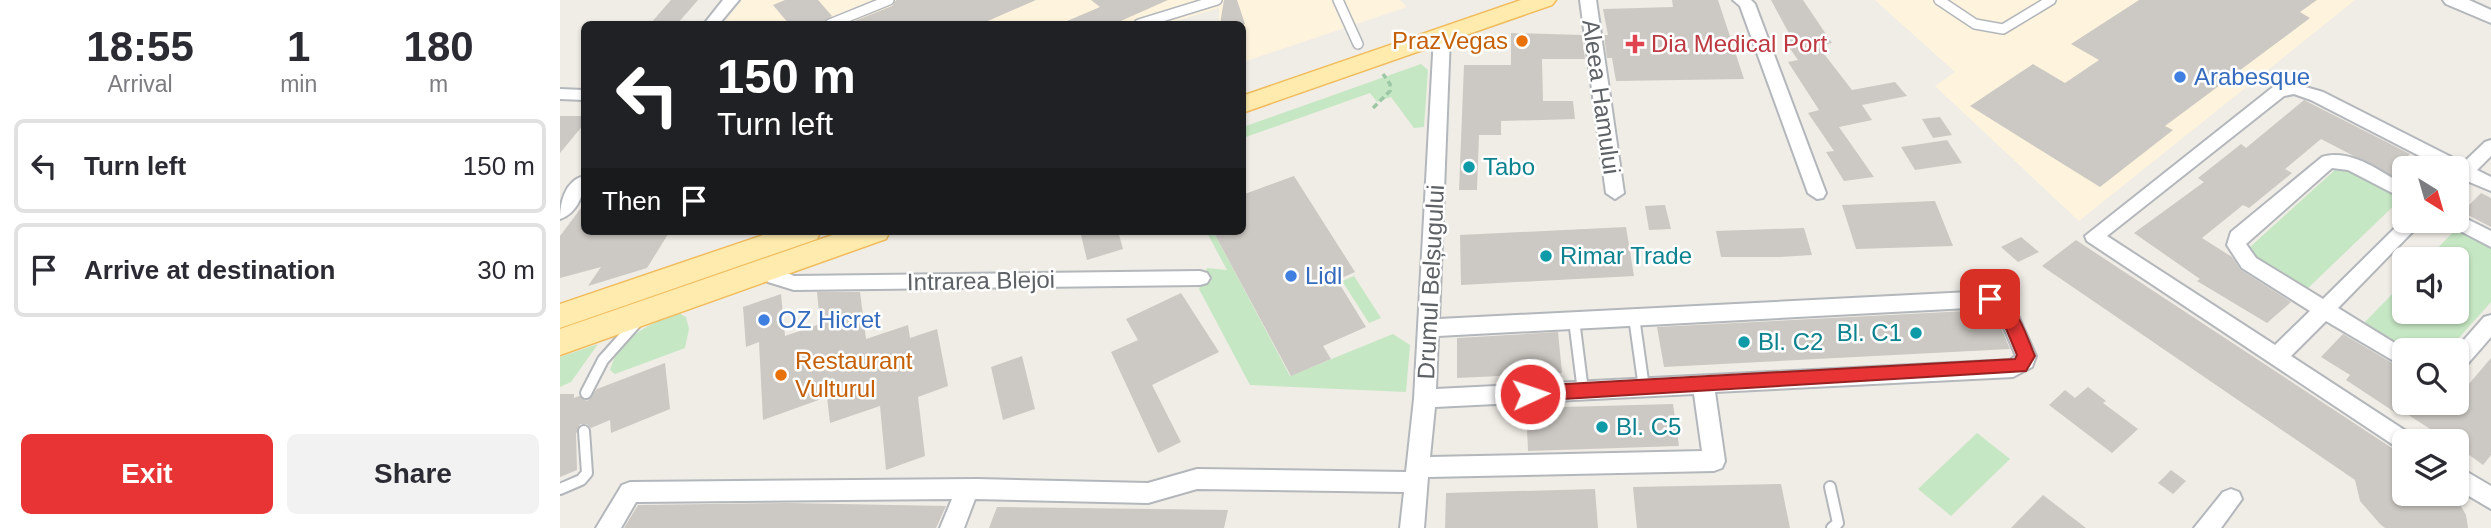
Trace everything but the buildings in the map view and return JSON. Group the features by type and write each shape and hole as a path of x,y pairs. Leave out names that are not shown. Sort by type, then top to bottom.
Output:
{"main road":[{"path":"1246,103 1368,55 1488,0"},
{"path":"1246,83 1442,36 1544,0"},
{"path":"560,342 647,311 798,235"},
{"path":"560,316 768,248 851,235"}],"street":[{"path":"714,21 731,0"},
{"name":"Aleea Hamului","path":"1588,0 1615,193"},
{"path":"1741,0 1747,4 1817,193"},
{"path":"2454,0 2491,17"},
{"name":"Drumul Belșugului","path":"1412,528 1425,399 1442,36"},
{"path":"2392,434 2094,236 2279,92 2287,89 2317,96 2425,156"},
{"path":"560,94 581,95"},
{"path":"2469,168 2491,146"},
{"path":"2392,186 2352,164 2328,161 2238,237 2236,245 2243,258 2392,351"},
{"path":"2469,178 2491,185"},
{"path":"560,212 581,186"},
{"path":"2469,227 2491,240"},
{"path":"2276,357 2403,233"},
{"name":"Intrarea Blejoi","path":"768,248 775,277 794,283 1200,278"},
{"path":"1425,399 2013,368 2025,361 2026,356 2005,307 1990,299 1429,328"},
{"path":"2469,348 2491,323"},
{"path":"608,528 630,492 1148,493 1197,479 1418,475 1714,461 1703,385"},
{"path":"2469,485 2491,499"},
{"path":"952,528 967,491"},
{"path":"2206,528 2231,499"}],"lane":[{"path":"837,21 889,0"},
{"path":"1149,21 1217,0"},
{"path":"1338,0 1368,55"},
{"path":"1939,0 1975,24 2003,29 2051,0"},
{"path":"586,393 603,360 647,311"},
{"path":"1634,317 1644,388"},
{"path":"1574,320 1583,391"},
{"path":"560,489 581,480 587,474 584,430"},
{"path":"1830,487 1838,523 1832,528"}],"path":[{"path":"1368,55 1390,88 1386,98 1373,108"}],"shaded area":[{"path":"742,0 1400,0 1407,7 1246,61 1246,21 1219,21 1219,8 1176,21 725,21"},
{"path":"1875,0 2355,0 2079,221 1935,86 1955,72"}],"green space":[{"path":"1421,64 1428,70 1424,127 1414,128 1391,97 1377,102 1370,93 1246,137 1246,126"},
{"path":"2336,169 2348,170 2392,192 2392,208 2305,291 2257,260 2250,247"},
{"path":"2452,233 2469,233 2491,245 2491,302 2459,338 2392,338 2392,343 2361,326 2392,294 2392,324 2469,324 2469,247 2439,247"},
{"path":"1208,235 1215,235 1290,376 1393,334 1410,345 1406,392 1250,385 1199,289 1207,268 1227,270"},
{"path":"1354,276 1381,318 1369,323 1342,281"},
{"path":"679,313 686,317 689,329 685,348 615,374 610,370 620,349 637,333"},
{"path":"598,344 571,382 560,387 560,357"},
{"path":"1977,433 2010,459 1951,516 1918,489"}],"place":[{"name":"PrazVegas","path":"1522,41"},
{"name":"Dia Medical Port","path":"1635,44"},
{"name":"Arabesque","path":"2180,77"},
{"name":"Tabo","path":"1469,167"},
{"name":"Rimar Trade","path":"1546,256"},
{"name":"Lidl","path":"1291,276"},
{"name":"OZ Hicret","path":"764,320"},
{"name":"Bl. C1","path":"1916,333"},
{"name":"Bl. C2","path":"1744,342"},
{"name":"Restaurant Vulturul","path":"781,375"},
{"name":"Bl. C5","path":"1602,427"}],"route":[{"path":"1530,394 2020,366 2026,356 2017,333 2005,307 1990,299"}]}
